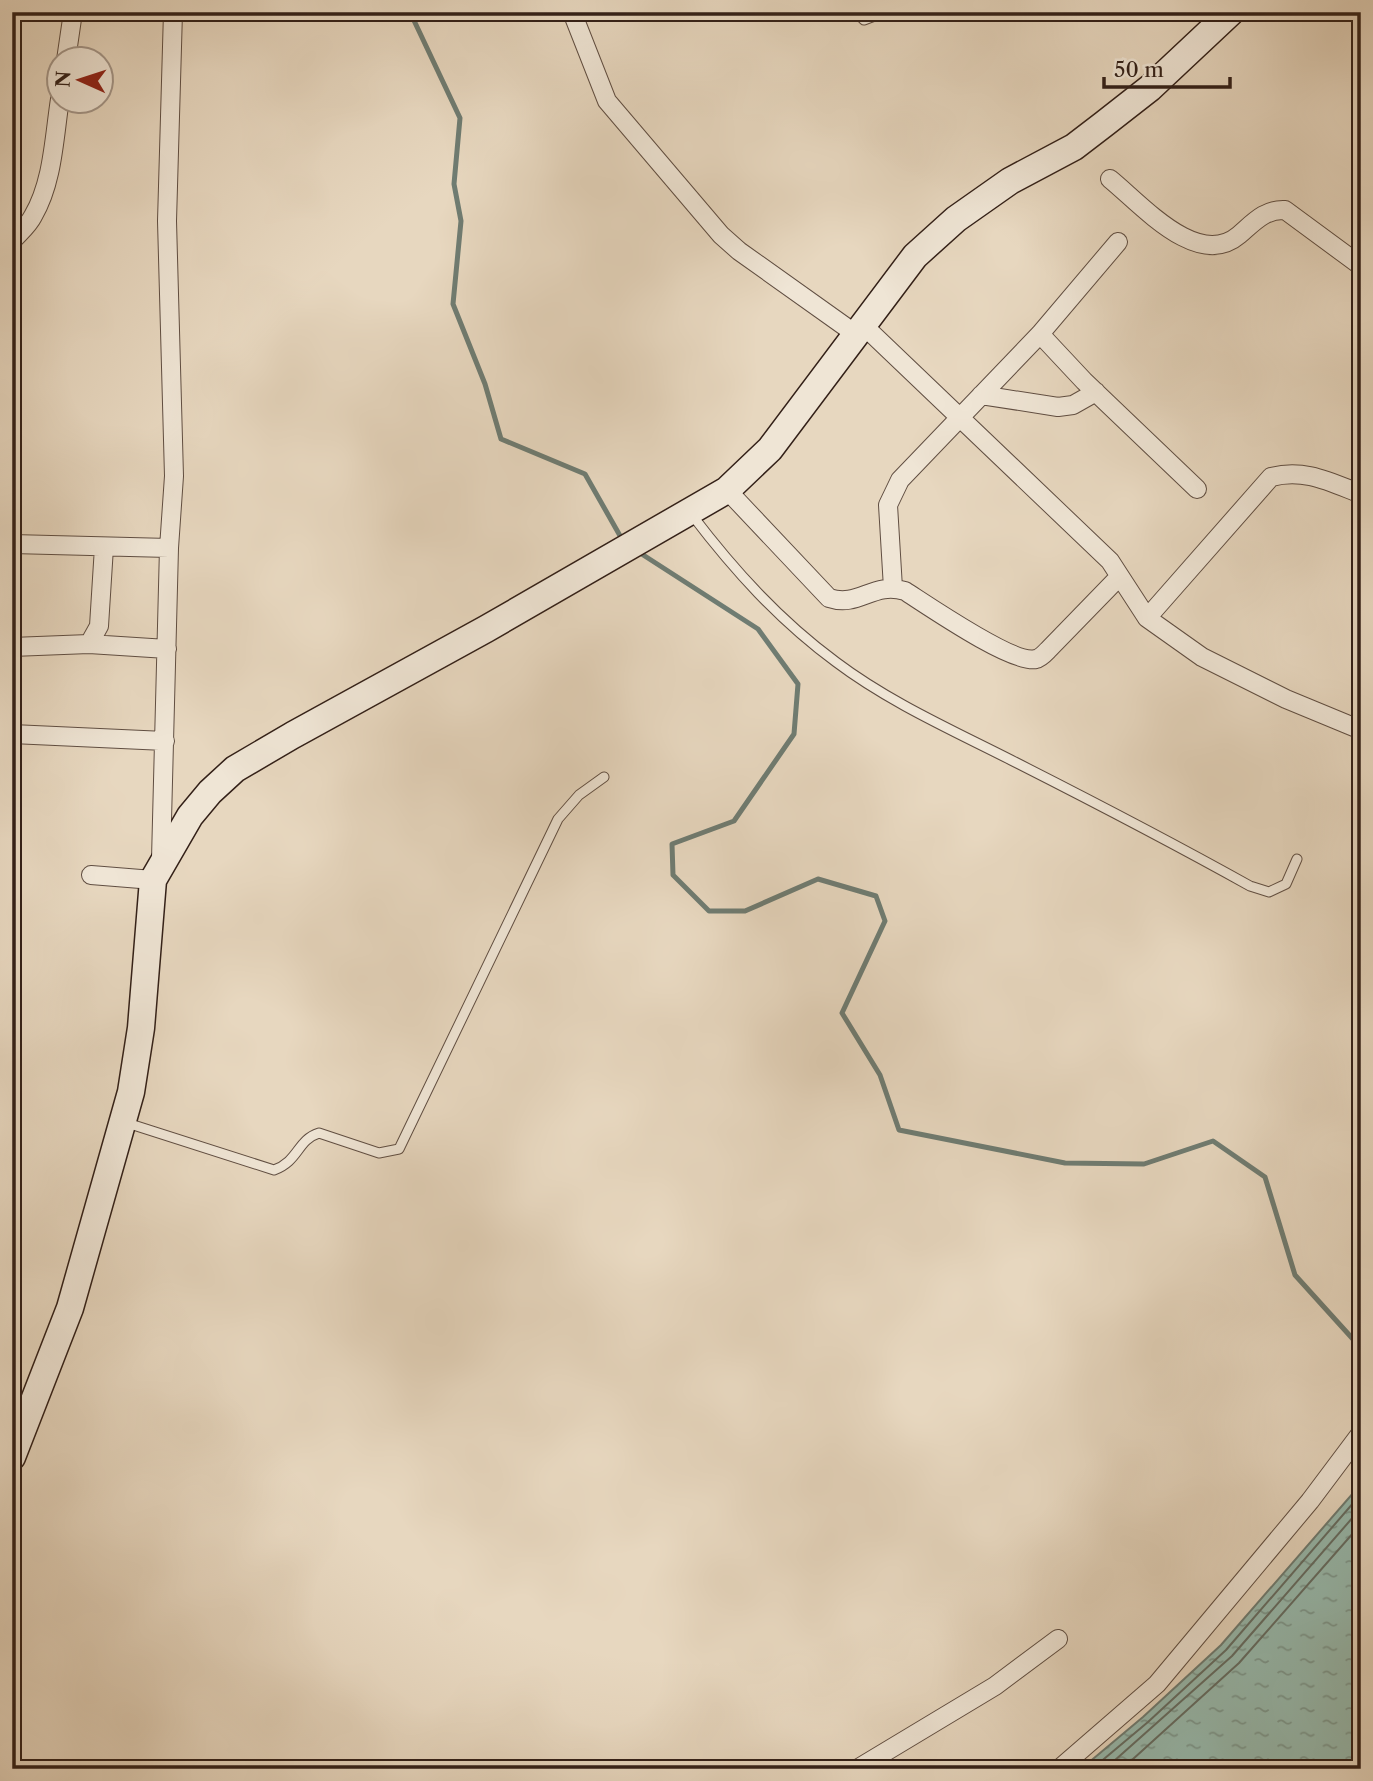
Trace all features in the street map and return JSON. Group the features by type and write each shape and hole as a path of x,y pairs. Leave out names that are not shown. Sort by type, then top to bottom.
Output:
{"street":[{"path":"68,46 73,12"},
{"path":"12,1457 70,1308 131,1092 141,1028 157,872 165,741 174,452 167,221 173,12"},
{"path":"572,12 607,101 721,235 739,251 860,330 960,415 1095,545 1147,618 1202,657 1286,699 1361,730"},
{"path":"157,872 190,816 235,769 727,490 770,449 915,256 956,219 1010,181 1074,147 1150,88 1231,12"},
{"path":"12,241 31,220 40,204 47,183 57,116"},
{"path":"1110,179 1174,231 1198,245 1213,247 1230,243 1261,216 1273,210 1285,210 1361,266"},
{"path":"893,588 890,496 900,480 1040,334 1118,242"},
{"path":"1040,334 1197,489"},
{"path":"981,395 1058,407 1073,405 1096,392"},
{"path":"1147,618 1271,477 1289,472 1312,475 1361,494"},
{"path":"727,490 829,598 853,601 873,591 893,588 905,591 994,646 1027,659 1038,659 1119,577"},
{"path":"12,544 169,548"},
{"path":"89,644 99,626 104,547"},
{"path":"12,647 89,644 167,649"},
{"path":"12,734 165,741"},
{"path":"91,875 157,872"},
{"path":"1059,1769 1157,1684 1310,1501 1361,1433"},
{"path":"857,1769 995,1686 1058,1639"}],"lane":[{"path":"856,12 864,20 885,12"},
{"path":"689,511 738,575 769,605 832,660 907,706 1138,823 1250,886 1269,892 1286,884 1297,859"},
{"path":"122,1121 274,1170 287,1166 304,1140 319,1133 379,1153 399,1149 558,819 579,795 604,777"}],"water":[{"path":"1361,1484 1361,1769 1081,1769 1143,1717 1221,1645"}],"waterway":[{"path":"410,12 460,118 454,184 461,221 453,304 485,384 501,439 585,474 623,541"},
{"path":"637,551 758,629 798,684 794,734 734,821 672,844 673,875 709,911 745,911 818,879 876,896 885,921 842,1013 880,1075 899,1130 1065,1163 1144,1164 1213,1141 1265,1177 1295,1275 1361,1348"}]}
